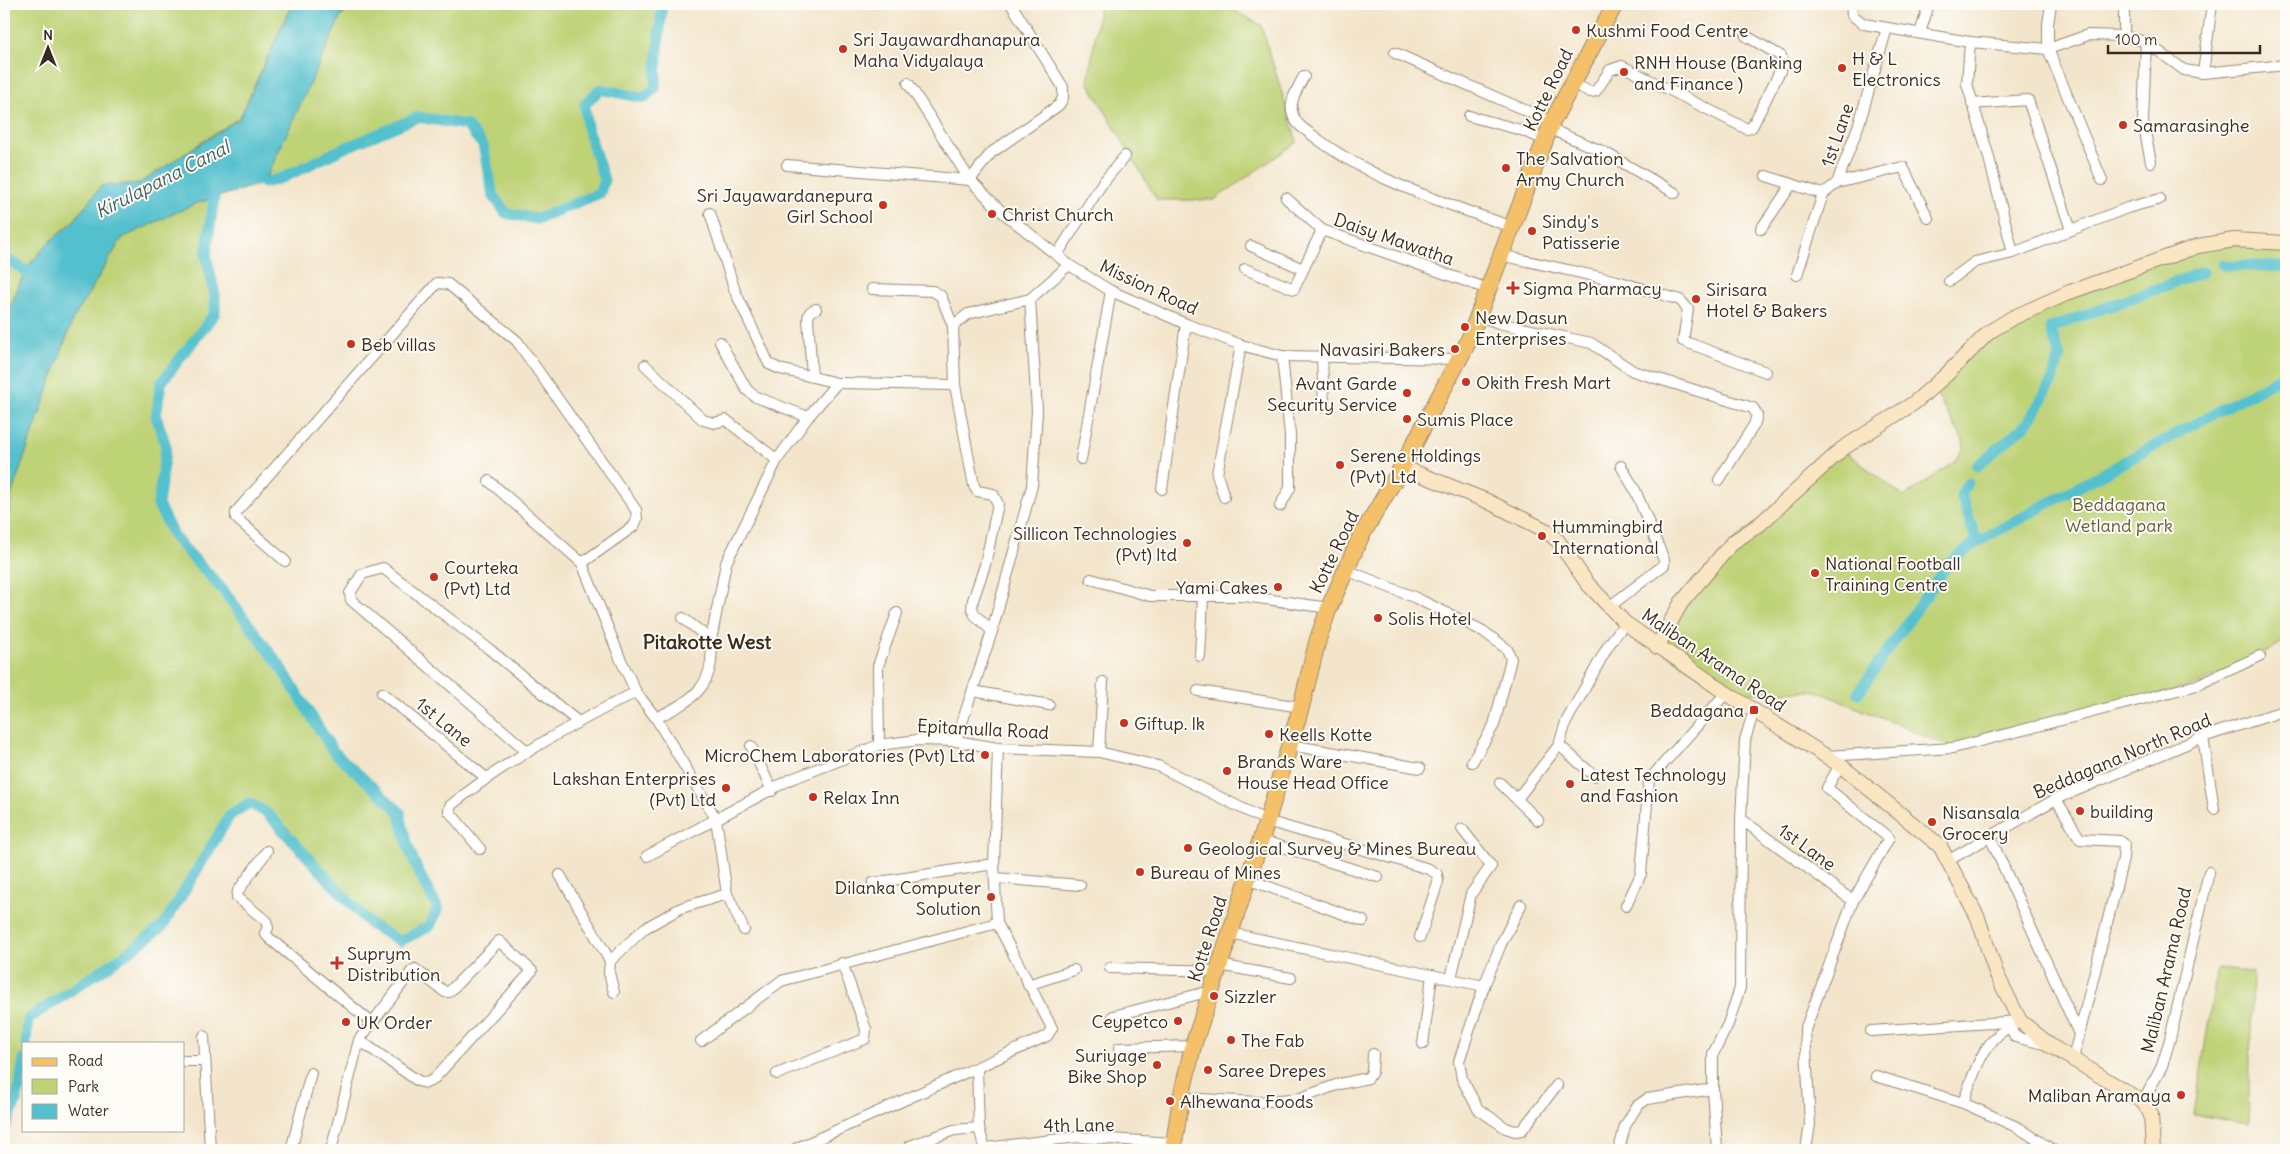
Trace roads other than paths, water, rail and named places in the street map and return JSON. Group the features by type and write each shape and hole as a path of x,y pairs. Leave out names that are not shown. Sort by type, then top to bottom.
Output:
{"main road":[{"name":"Kotte Road","path":"1173,1146 1181,1098 1193,1046 1267,821 1301,707 1318,639 1360,538 1402,468 1480,316 1500,255 1549,130 1615,4"}],"street":[{"path":"787,165 970,180 991,153 1059,105 1063,98 1062,87 1011,4"},
{"path":"1851,4 1852,15 1864,24 1970,42 2048,49 2088,35 2124,36 2146,42 2184,70 2203,73 2286,65"},
{"path":"1920,33 1929,4"},
{"path":"2051,4 2048,24 2048,49 2102,180"},
{"path":"2124,4 2124,36"},
{"path":"2203,73 2212,4"},
{"name":"1st Lane","path":"1823,194 1837,182 1859,124 1887,28"},
{"path":"1572,83 1590,92 1596,92 1610,70 1622,66 1747,129 1752,127 1783,65 1781,56 1746,36"},
{"path":"1970,42 1967,84 1988,154 2013,252"},
{"path":"2146,42 2143,122 2151,162"},
{"path":"1395,54 1549,130 1604,152 1675,193"},
{"path":"1304,76 1292,101 1292,114 1296,123 1323,143 1367,170 1416,193 1512,226"},
{"name":"Mission Road","path":"908,82 970,180 1001,211 1068,265 1111,290 1186,324 1241,345 1282,356 1459,359"},
{"path":"1972,104 2028,100 2071,230"},
{"path":"1470,116 1521,130 1549,130"},
{"path":"1057,255 1102,185 1125,156"},
{"path":"1837,182 1902,167 1928,218"},
{"path":"1766,176 1823,194 1797,275"},
{"path":"1761,229 1792,184"},
{"path":"1286,198 1322,230"},
{"path":"1949,281 1974,262 2013,252 2127,208 2160,199"},
{"path":"710,213 735,291 769,364 780,369 836,383 955,385"},
{"name":"Daisy Mawatha","path":"1245,268 1294,289 1322,230 1488,288"},
{"path":"1657,647 1681,603 1733,542 1760,524 1842,449 1914,403 1946,375 1989,332 2012,318 2070,292 2198,246 2234,240 2286,243"},
{"path":"1250,246 1303,269"},
{"path":"1500,255 1617,281 1680,300 1688,309 1683,341 1766,372"},
{"path":"953,326 968,314 1030,299 1068,265"},
{"path":"285,560 236,518 236,512 437,283 443,283 448,284 517,341 636,510 637,519 634,526 582,563"},
{"path":"872,288 933,291 941,296 953,326 955,385 974,486 977,492 993,494 998,504 985,565 972,600 972,608 975,615 992,631"},
{"path":"1082,458 1111,290"},
{"path":"956,741 992,631 1032,486 1037,411 1030,299"},
{"path":"812,377 808,318 810,312 816,309"},
{"path":"1480,316 1591,343 1633,371 1753,408 1757,415 1754,425 1720,480"},
{"path":"1162,489 1186,324"},
{"path":"720,342 747,390 756,397 808,417"},
{"path":"1224,497 1217,474 1241,345"},
{"path":"1280,506 1290,488 1290,435 1282,356"},
{"path":"1322,356 1324,407"},
{"path":"645,365 703,420 714,423 726,420 777,460"},
{"path":"656,718 685,704 699,692 708,675 711,640 726,563 777,460 808,417 836,383"},
{"path":"1609,607 1664,565 1664,560 1635,490 1621,466"},
{"name":"Maliban Arama Road","path":"1402,468 1487,501 1547,531 1558,541 1586,583 1625,623 1726,693 1840,765 1940,846 1978,918 1996,974 2015,1023"},
{"path":"489,481 582,563 610,634 636,692 656,718 716,819 727,894 744,930"},
{"path":"528,752 351,600 350,593 362,574 382,568 489,649 578,722"},
{"path":"1346,570 1416,598 1483,631 1508,649 1511,659 1494,725 1472,762"},
{"path":"1091,579 1150,596 1203,598 1244,596 1330,608"},
{"path":"1200,656 1203,598"},
{"path":"879,745 878,666 897,613"},
{"path":"683,618 711,640"},
{"path":"1517,799 1559,745 1566,722 1608,646 1625,623"},
{"path":"1827,756 1953,748 2196,685 2260,656"},
{"path":"1099,752 1103,682"},
{"path":"973,690 1049,705"},
{"path":"1198,691 1301,707"},
{"path":"480,850 449,811 450,806 485,777 578,722 636,692"},
{"name":"1st Lane","path":"382,693 485,777"},
{"path":"1626,906 1641,874 1649,780 1726,693"},
{"path":"1717,1150 1713,1054 1728,1024 1740,988 1745,740 1754,710"},
{"name":"Beddagana North Road","path":"1949,860 2056,799 2203,737 2286,710"},
{"path":"2203,737 2214,809"},
{"name":"Epitamulla Road","path":"648,856 772,791 789,780 879,745 918,740 956,741 998,748 1099,752 1158,766 1267,821 1429,869 1437,874 1438,882 1420,937"},
{"path":"1290,745 1420,768"},
{"path":"1559,745 1594,776"},
{"path":"751,746 772,791"},
{"path":"795,1149 1047,1036 1052,1028 996,923 996,878 994,864 998,748"},
{"path":"1806,1150 1810,1124 1805,1030 1854,901 1889,838 1827,788 1840,765"},
{"path":"1500,783 1538,820"},
{"path":"2056,799 2080,839 2120,841 2124,844 2123,859 2073,1059"},
{"name":"1st Lane","path":"1742,819 1854,901"},
{"path":"1450,978 1471,894 1491,866 1462,829"},
{"path":"1990,837 2079,1034"},
{"path":"1260,840 1378,877"},
{"path":"267,851 238,891 237,897 266,921 268,928 265,933 269,938 372,1023"},
{"path":"874,883 994,864"},
{"name":"Maliban Arama Road","path":"2143,1102 2162,1066 2170,1039 2209,872"},
{"path":"560,875 610,961"},
{"path":"996,878 1080,885"},
{"path":"1247,879 1363,921"},
{"path":"614,992 608,973 610,961 645,928 673,912 727,894"},
{"path":"1521,905 1501,944 1484,986 1459,1061 1462,1079 1478,1108 1506,1128 1515,1131 1522,1130 1557,1085"},
{"path":"701,1041 781,981 996,923"},
{"path":"1230,933 1484,986"},
{"path":"331,1150 359,1040 412,971 415,969 445,992 449,992 499,941 532,971 433,1080 426,1083 418,1081 359,1040"},
{"path":"777,1074 865,1039 866,1029 842,963"},
{"path":"1110,968 1218,968 1291,978"},
{"path":"1028,985 1074,970"},
{"path":"1424,1044 1432,975"},
{"path":"1112,1016 1211,991"},
{"path":"1871,1031 2015,1023 2143,1102 2151,1114 2153,1150"},
{"path":"1963,1103 1979,1060 1991,1039 2015,1023"},
{"path":"204,1036 211,1150"},
{"path":"1119,1048 1193,1046"},
{"path":"1181,1098 1258,1102 1301,1098 1339,1084 1368,1078 1372,1072 1374,1054"},
{"path":"185,1061 205,1061"},
{"name":"4th Lane","path":"977,1068 978,1128 985,1149 1078,1137 1173,1146"},
{"path":"291,1150 311,1073"},
{"path":"1876,1076 1963,1103 2019,1128 2053,1150"},
{"path":"1619,1150 1625,1126 1637,1106 1647,1099 1713,1089"},
{"path":"910,1146 954,1130 978,1128"}],"water":[{"name":"Kirulapana Canal","path":"292,4 352,4 340,18 264,183 194,204 122,238 73,319 12,492 4,542 4,324 25,270 47,244 73,222 101,186 140,183 240,118"}],"waterway":[{"path":"264,183 282,178 342,149 418,117 466,125 483,145 493,195 506,213 537,219 600,193 604,180 587,127 585,104 600,89 644,98 655,88 662,4"},
{"path":"26,1042 28,1019 123,956 163,926 230,815 249,803 267,813 371,925 400,941 430,926 438,908 409,850 400,812 333,751 280,666 222,589 174,537 158,505 166,446 156,416 161,383 215,313 215,295 206,255 214,198"},
{"path":"4,257 37,280"},
{"path":"2223,265 2286,267"},
{"path":"1977,466 2028,423 2052,381 2060,356 2050,328 2203,272"},
{"path":"1858,693 1948,564 1977,542 2285,375"},
{"path":"1968,483 1961,495 1977,542"},
{"path":"4,1131 17,1099 22,1070"}],"place":[{"name":"Kushmi Food Centre","path":"1576,30"},
{"name":"Sri Jayawardhanapura Maha Vidyalaya","path":"843,49"},
{"name":"H & L Electronics","path":"1842,68"},
{"name":"RNH House (Banking and Finance )","path":"1624,72"},
{"name":"Samarasinghe","path":"2123,125"},
{"name":"The Salvation Army Church","path":"1506,168"},
{"name":"Sri Jayawardanepura Girl School","path":"883,205"},
{"name":"Christ Church","path":"992,214"},
{"name":"Sindy's Patisserie","path":"1532,231"},
{"name":"Sigma Pharmacy","path":"1513,288"},
{"name":"Sirisara Hotel & Bakers","path":"1696,299"},
{"name":"New Dasun Enterprises","path":"1465,327"},
{"name":"Beb villas","path":"351,344"},
{"name":"Navasiri Bakers","path":"1455,349"},
{"name":"Okith Fresh Mart","path":"1466,382"},
{"name":"Avant Garde Security Service","path":"1407,393"},
{"name":"Sumis Place","path":"1407,419"},
{"name":"Serene Holdings (Pvt) Ltd","path":"1340,465"},
{"name":"Hummingbird International","path":"1542,536"},
{"name":"Sillicon Technologies (Pvt) ltd","path":"1187,543"},
{"name":"National Football Training Centre","path":"1815,573"},
{"name":"Courteka (Pvt) Ltd","path":"434,577"},
{"name":"Yami Cakes","path":"1278,587"},
{"name":"Solis Hotel","path":"1378,618"},
{"name":"Beddagana","path":"1754,710"},
{"name":"Giftup. lk","path":"1124,723"},
{"name":"Keells Kotte","path":"1269,734"},
{"name":"MicroChem Laboratories (Pvt) Ltd","path":"985,755"},
{"name":"Brands Ware House Head Office","path":"1227,771"},
{"name":"Latest Technology and Fashion","path":"1570,784"},
{"name":"Lakshan Enterprises (Pvt) Ltd","path":"726,788"},
{"name":"Relax Inn","path":"813,797"},
{"name":"building","path":"2080,811"},
{"name":"Nisansala Grocery","path":"1932,822"},
{"name":"Geological Survey & Mines Bureau","path":"1188,848"},
{"name":"Bureau of Mines","path":"1140,872"},
{"name":"Dilanka Computer Solution","path":"991,897"},
{"name":"Suprym Distribution","path":"337,963"},
{"name":"Sizzler","path":"1214,996"},
{"name":"Ceypetco","path":"1178,1021"},
{"name":"UK Order","path":"346,1022"},
{"name":"The Fab","path":"1231,1040"},
{"name":"Suriyage Bike Shop","path":"1157,1065"},
{"name":"Saree Drepes","path":"1208,1070"},
{"name":"Maliban Aramaya","path":"2181,1095"},
{"name":"Alhewana Foods","path":"1170,1101"}],"district":[{"name":"Pitakotte West","path":"707,641"}],"park label":[{"name":"Beddagana Wetland park","path":"2119,514"}]}
